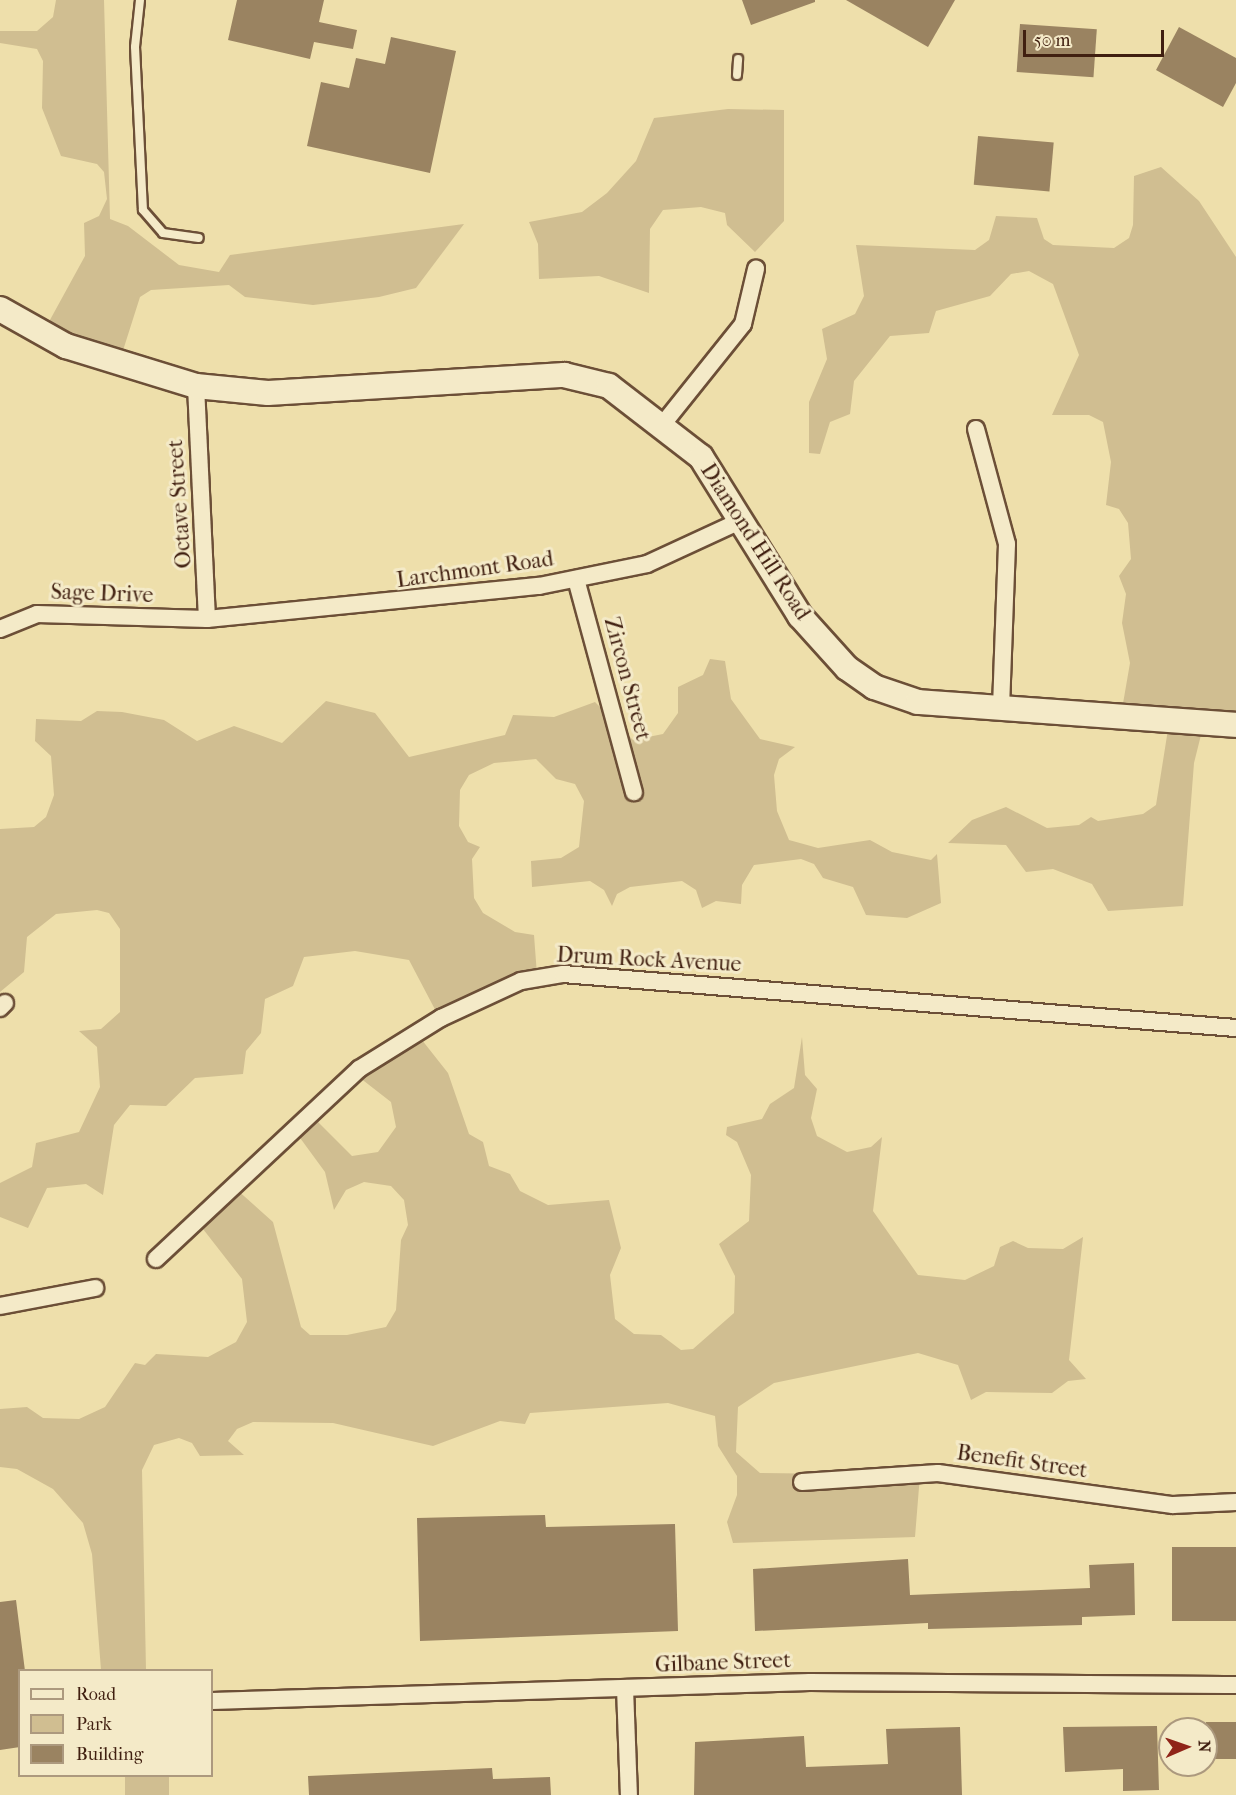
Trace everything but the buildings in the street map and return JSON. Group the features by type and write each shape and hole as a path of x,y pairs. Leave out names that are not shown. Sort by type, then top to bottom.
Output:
{"street":[{"path":"663,424 743,324 756,269"},
{"name":"Diamond Hill Road","path":"0,309 66,346 196,386 279,392 564,375 609,386 663,424 701,457 800,616 847,668 892,695 1001,708 1236,725"},
{"name":"Octave Street","path":"196,386 207,619"},
{"path":"976,429 1007,544 1001,708"},
{"name":"Larchmont Road","path":"207,619 370,606 576,579 647,564 740,521"},
{"name":"Zircon Street","path":"576,579 634,792"},
{"name":"Sage Drive","path":"0,629 37,614 207,619"},
{"name":"Drum Rock Avenue","path":"156,1259 360,1069 441,1018 521,981 563,974 1236,1028"},
{"path":"0,1306 95,1288"},
{"name":"Benefit Street","path":"802,1482 938,1473 1173,1505 1236,1502"},
{"name":"Gilbane Street","path":"213,1701 625,1688 1022,1680 1236,1685"},
{"path":"625,1688 629,1795"}],"lane":[{"path":"140,0 135,47 143,210 163,233 199,238"},
{"path":"737,75 738,59"}],"green space":[{"path":"56,0 104,0 110,219 128,226 179,265 219,272 230,255 464,224 416,288 379,297 313,305 245,297 229,285 151,290 140,297 119,363 45,329 85,256 84,223 99,216 107,199 104,172 97,164 61,156 42,108 43,61 37,49 0,43 0,31 37,31 53,17"},
{"path":"728,109 784,110 784,221 755,252 727,225 725,213 701,207 663,210 650,229 649,293 599,276 539,279 538,244 529,222 582,212 607,193 636,161 654,118"},
{"path":"1161,167 1199,201 1236,257 1236,715 1203,727 1194,763 1183,906 1108,911 1092,884 1053,869 1026,872 1006,845 948,843 972,820 1006,807 1047,828 1079,825 1091,817 1098,821 1143,814 1156,805 1169,723 1121,715 1130,663 1122,623 1126,594 1119,576 1131,559 1128,523 1119,509 1106,505 1111,462 1103,422 1089,415 1052,415 1079,355 1053,284 1029,271 1011,274 990,296 936,311 929,333 890,336 854,381 850,414 830,422 820,454 809,453 809,402 827,359 822,329 855,314 864,296 856,245 975,250 989,240 996,216 1037,218 1044,239 1053,245 1114,248 1129,238 1133,225 1134,176"},
{"path":"710,659 725,661 731,699 760,739 795,747 779,759 774,775 777,811 789,840 818,848 870,840 892,852 931,860 937,854 941,903 907,918 866,915 853,887 823,878 814,864 801,859 754,865 742,885 741,904 716,901 702,908 696,890 682,881 630,887 617,894 612,906 604,890 590,881 532,887 531,861 561,858 579,847 584,801 575,784 556,779 536,759 494,763 469,775 460,790 459,826 468,842 480,847 472,859 474,898 483,913 515,932 534,935 537,975 440,1019 409,960 355,951 304,957 293,986 265,999 261,1033 246,1051 243,1074 195,1078 166,1106 130,1105 114,1125 103,1195 86,1184 47,1188 28,1228 0,1217 0,1183 32,1167 36,1143 79,1132 100,1087 97,1047 79,1031 101,1029 120,1012 120,929 109,913 97,910 56,914 27,937 24,972 0,992 0,829 34,827 46,817 54,795 51,756 35,741 36,719 81,721 97,711 122,712 164,720 197,741 234,726 282,743 326,701 375,713 409,757 505,735 513,715 554,717 595,702 633,740 663,734 678,713 678,687 703,675"},
{"path":"418,1035 448,1073 469,1134 483,1142 489,1166 510,1174 520,1191 548,1205 609,1200 621,1248 610,1275 615,1319 634,1334 661,1335 681,1350 693,1349 734,1313 735,1276 719,1244 749,1221 751,1175 737,1142 726,1135 727,1127 762,1119 770,1104 794,1088 802,1037 805,1075 817,1089 811,1118 817,1136 847,1152 871,1147 882,1137 873,1211 918,1275 965,1280 994,1266 1000,1247 1013,1241 1028,1248 1063,1249 1083,1237 1069,1360 1086,1379 1068,1381 1052,1393 986,1392 971,1400 958,1365 918,1353 774,1383 738,1407 736,1452 760,1473 920,1475 915,1537 733,1543 727,1522 737,1495 737,1476 718,1446 715,1416 668,1403 530,1413 525,1424 500,1421 433,1446 333,1423 253,1422 237,1429 228,1441 244,1455 200,1456 192,1443 179,1438 154,1445 142,1470 146,1669 101,1669 92,1554 83,1523 53,1489 17,1469 0,1467 0,1409 27,1407 43,1418 79,1419 105,1407 135,1363 145,1365 156,1354 208,1357 236,1342 247,1322 242,1279 196,1220 235,1188 273,1222 301,1327 310,1335 347,1335 386,1327 396,1310 401,1240 408,1225 404,1200 391,1186 364,1182 346,1190 334,1210 325,1172 295,1131 311,1115 352,1156 378,1152 396,1127 391,1102 355,1074"},
{"path":"125,1777 169,1777 169,1795 125,1795"}]}
